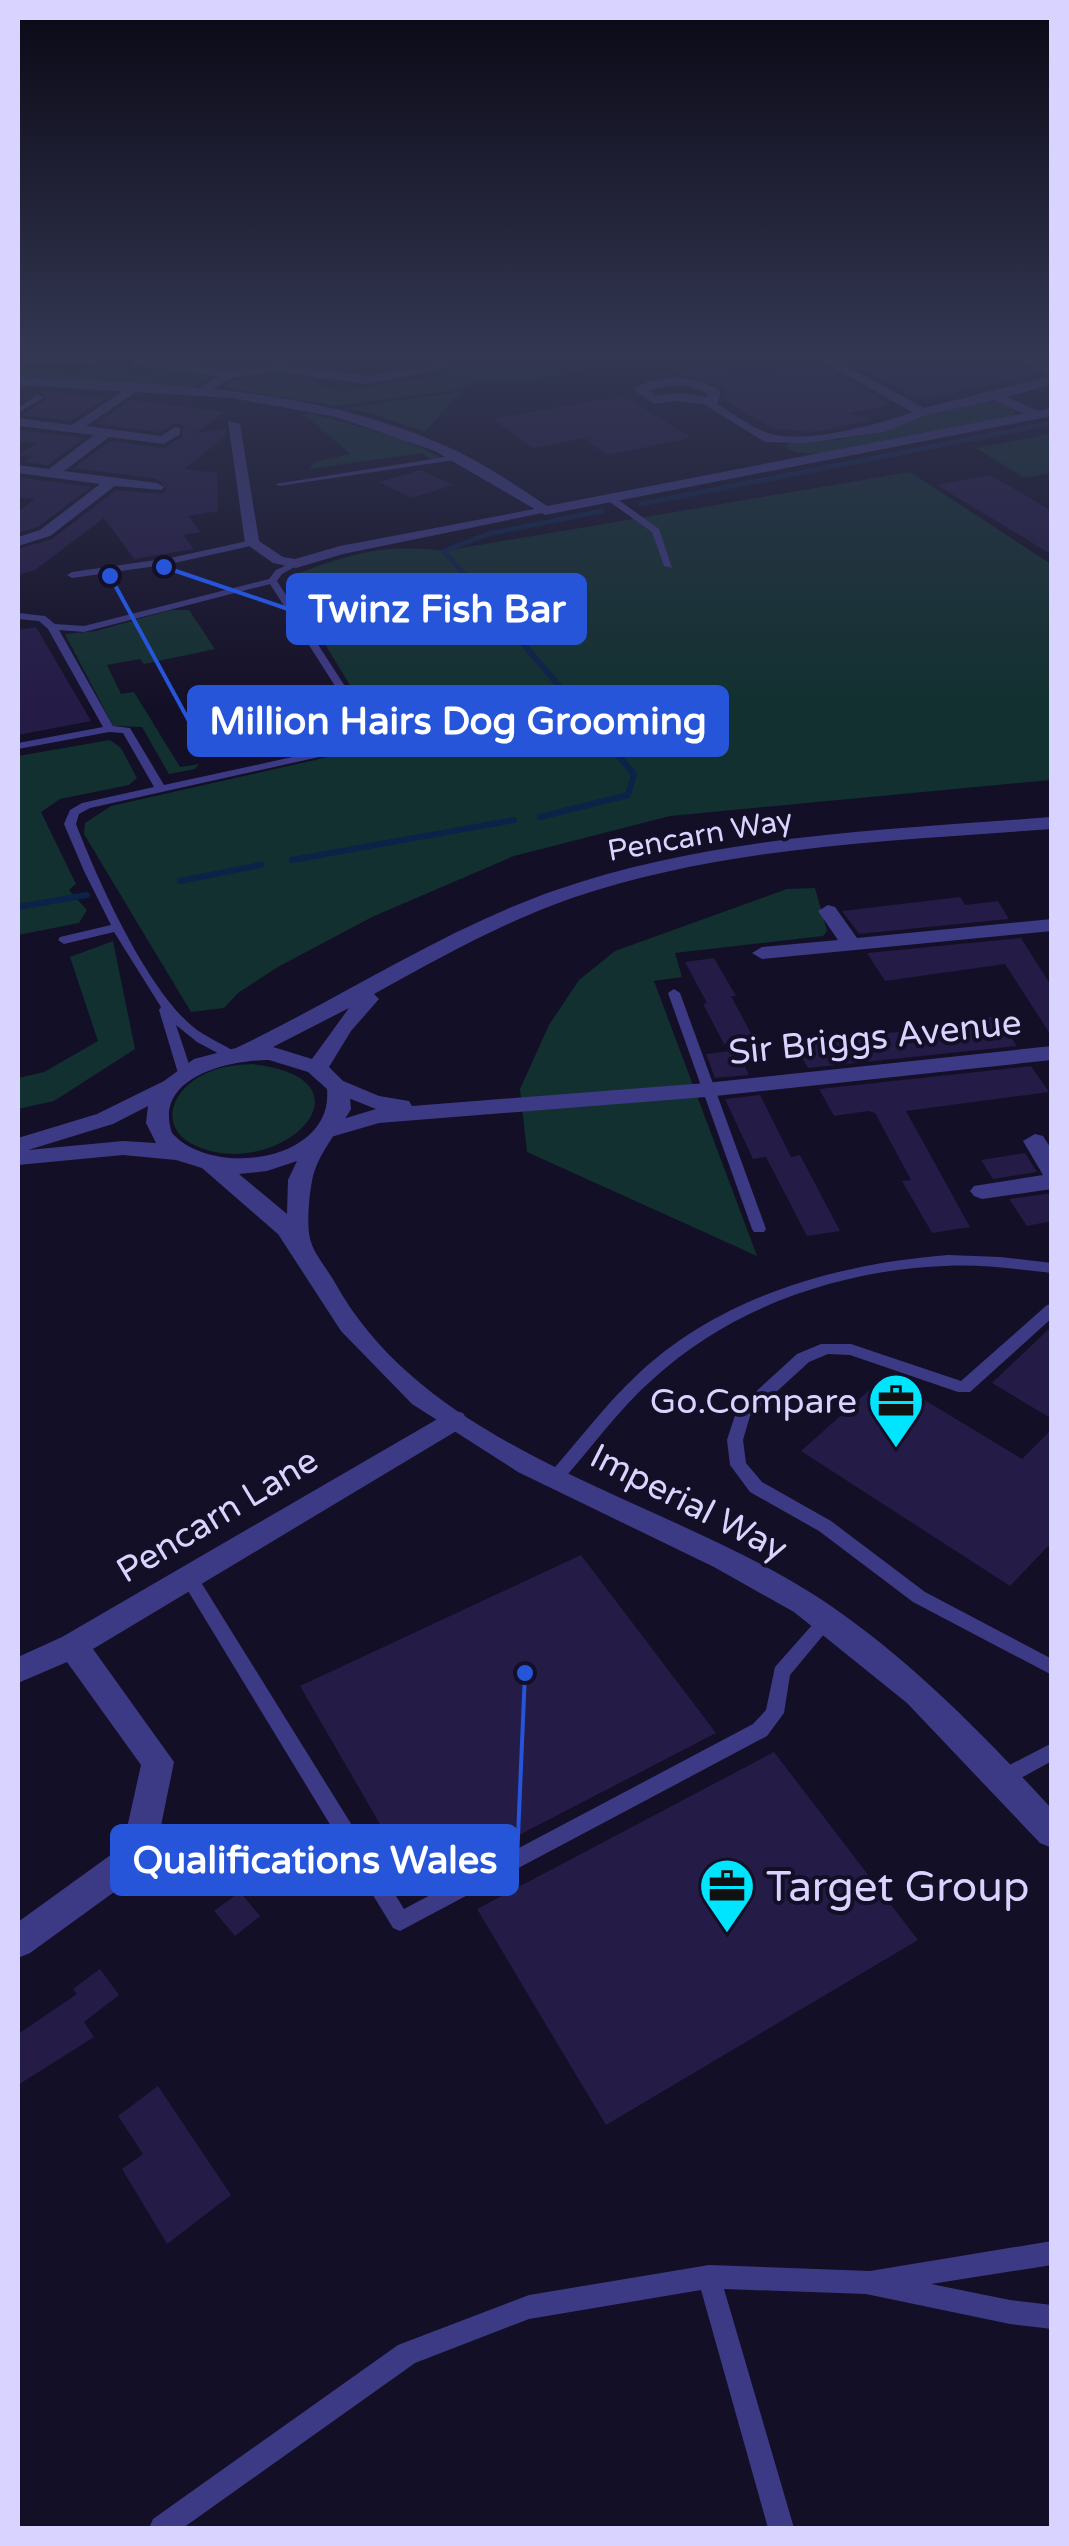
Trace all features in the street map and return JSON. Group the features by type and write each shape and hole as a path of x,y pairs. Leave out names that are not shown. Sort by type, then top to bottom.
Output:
{"street":[{"path":"57,473 157,487"},
{"path":"241,473 252,543 278,560 296,564 340,550 741,473"},
{"path":"484,473 546,511"},
{"path":"18,542 45,533 112,482"},
{"name":"Pencarn Way","path":"237,1054 381,984 488,924 565,894 684,862 770,849 1052,823"},
{"path":"828,912 852,944"},
{"path":"762,953 1052,925"},
{"name":"Pencarn Way","path":"318,1067 342,1028 381,984"},
{"name":"Sir Briggs Avenue","path":"324,1136 377,1116 706,1090 1052,1053"},
{"path":"18,1146 105,1120 176,1080 237,1054 296,1058 318,1067 336,1086 340,1110 300,1180 298,1240"},
{"path":"176,1080 158,1104 156,1122 164,1139 180,1152 210,1164 268,1164 324,1136"},
{"name":"Sir Briggs Avenue","path":"336,1086 374,1102 430,1110"},
{"path":"1035,1141 1052,1171"},
{"path":"18,1158 123,1148 180,1152"},
{"name":"Imperial Way","path":"210,1164 257,1198 298,1240 339,1311 401,1377 453,1420 556,1477 766,1580 826,1621 927,1700 1052,1834"},
{"path":"982,1191 1052,1181"},
{"name":"Pencarn Lane","path":"18,1670 73,1646 453,1420"},
{"path":"18,1942 138,1856 158,1762 73,1646"}],"lane":[{"path":"280,484 358,473"},
{"path":"610,498 656,531 669,566"},
{"path":"72,575 252,543"},
{"path":"52,628 84,630 272,581 279,572 296,564"},
{"path":"237,1054 185,1026 161,998 120,927 70,824 74,812 86,805 346,748 368,738 370,732 272,581"},
{"path":"18,616 42,618 52,628 108,730"},
{"path":"18,746 126,730 160,787"},
{"path":"64,940 120,927"},
{"name":"Sir Briggs Avenue","path":"674,992 759,1229"},
{"path":"161,998 176,1080"},
{"path":"556,1477 657,1366 720,1325 786,1290 853,1270 916,1260 1006,1260 1052,1268"},
{"path":"1052,1309 964,1388 851,1350 826,1348 803,1358 743,1413 734,1440 738,1465 756,1487 825,1526 919,1597 1052,1668"},
{"path":"188,1576 400,1921 760,1730 775,1713 781,1672 826,1621"},
{"path":"1003,1778 1052,1751"},
{"path":"866,2282 1052,2253"},
{"path":"709,2277 781,2528"},
{"path":"162,2528 407,2354 529,2307 709,2277 866,2282 1052,2317"}],"green space":[{"path":"911,473 1051,564 1051,780 670,816 514,856 372,917 278,967 238,993 224,1008 191,1012 84,834 85,823 111,806 386,744 287,582 288,577 382,550 444,551"},
{"path":"1016,473 1051,473 1051,473 1024,478"},
{"path":"171,610 189,610 215,649 144,664 140,659 107,665 121,694 134,692 180,767 199,764 195,769 169,774 142,727 113,726 65,634 96,631"},
{"path":"110,740 121,748 137,778 129,785 60,799 41,812 76,884 69,890 87,910 79,923 18,935 18,756"},
{"path":"815,888 827,931 823,936 675,953 682,977 654,981 757,1256 527,1152 520,1089 549,1025 579,980 615,951 787,889"},
{"path":"113,941 135,1049 54,1101 18,1109 18,1078 44,1072 98,1041 70,957"},
{"path":"252,1064 291,1073 311,1088 314,1106 305,1124 285,1140 259,1151 228,1154 196,1146 183,1138 172,1118 173,1108 185,1088 212,1071"}],"building":[{"path":"110,473 217,473 218,511 188,516 201,532 183,535 194,549 134,559 104,518 35,570 18,575 18,549 52,539 116,490 162,494 167,489 157,479"},
{"path":"427,473 453,485 411,498 379,482"},
{"path":"990,475 1052,511 1052,555 937,485"},
{"path":"18,477 91,487 38,527 18,533 18,512 35,499 18,497"},
{"path":"36,627 91,721 18,735 18,630"},
{"path":"960,897 965,905 998,901 1009,919 859,934 842,911"},
{"path":"1021,938 1052,987 1052,1037 1005,964 885,981 867,953"},
{"path":"714,958 754,1039 724,1044 703,1004 707,1003 685,962"},
{"path":"996,1016 1017,1046 808,1068 792,1041 873,1030 876,1034 909,1031"},
{"path":"737,1050 749,1075 715,1078 706,1054"},
{"path":"1031,1066 1049,1092 906,1111 970,1227 932,1233 902,1181 911,1180 875,1113 834,1116 819,1089"},
{"path":"760,1095 791,1157 800,1155 840,1231 807,1236 766,1157 753,1159 725,1099"},
{"path":"1025,1153 1037,1172 993,1179 981,1160"},
{"path":"1052,1193 1052,1221 1027,1226 1009,1199"},
{"path":"1052,1326 1052,1419 992,1383"},
{"path":"885,1376 1022,1459 1052,1429 1052,1542 1010,1586 801,1451"},
{"path":"581,1555 716,1733 417,1888 300,1686"},
{"path":"774,1752 918,1940 606,2125 477,1909"},
{"path":"240,1892 260,1916 235,1936 214,1911"},
{"path":"100,1969 119,1995 84,2022 94,2037 18,2085 18,2034 77,1994 73,1989"},
{"path":"158,2086 231,2195 167,2244 122,2169 143,2154 118,2116"}],"waterway":[{"path":"641,504 799,473"},
{"path":"488,602 444,551 488,534 602,511"},
{"path":"486,600 634,774 628,795 540,817"},
{"path":"292,860 514,820"},
{"path":"180,881 261,865"},
{"path":"18,907 87,895"}],"place":[{"name":"Twinz Fish Bar","path":"164,567"},
{"name":"Million Hairs Dog Grooming","path":"110,576"},
{"name":"Go.Compare","path":"896,1450"},
{"name":"Qualifications Wales","path":"525,1673"},
{"name":"Target Group","path":"727,1935"}]}
